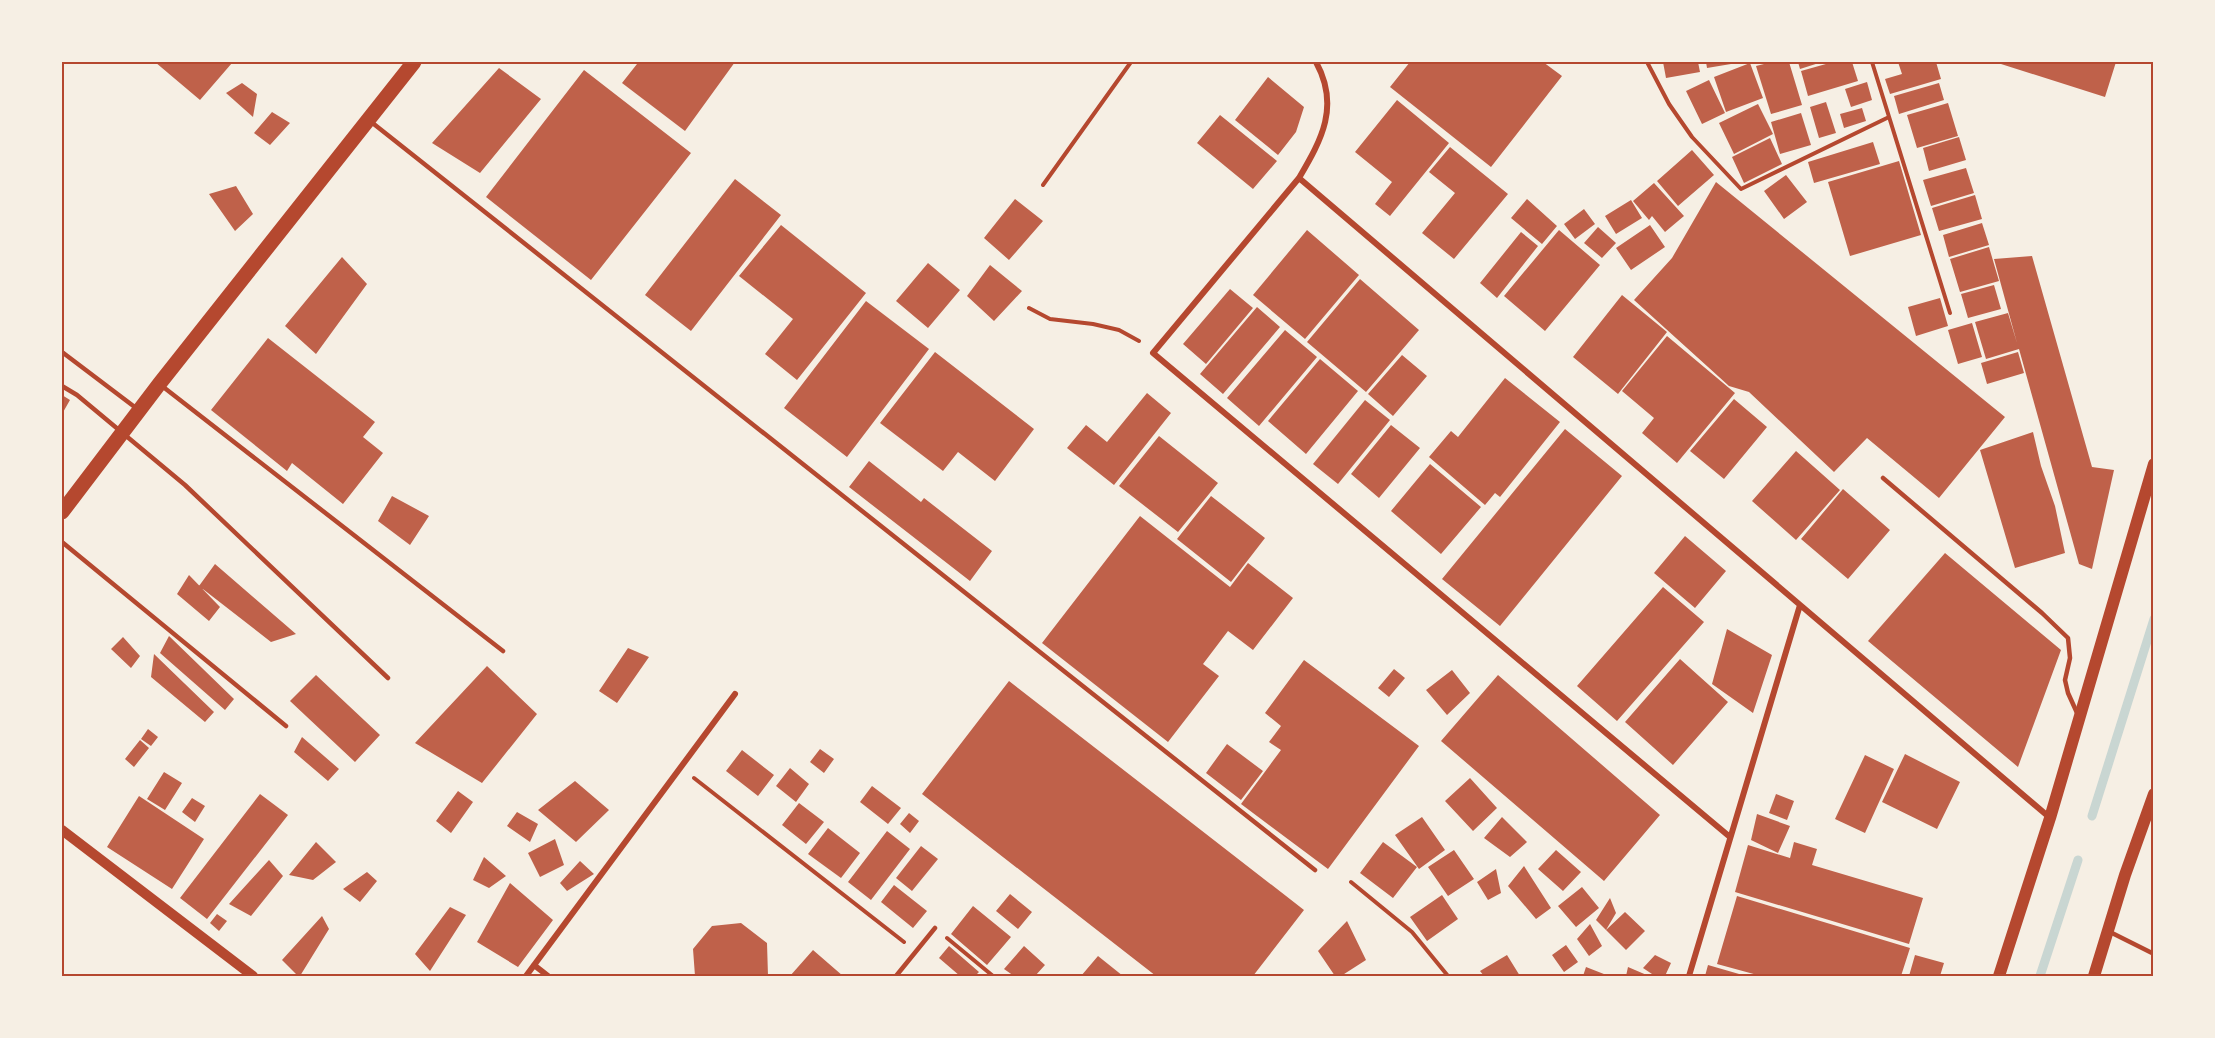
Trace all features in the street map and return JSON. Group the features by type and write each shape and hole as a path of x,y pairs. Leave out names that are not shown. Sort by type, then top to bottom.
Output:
{"main road":[{"path":"62,512 121,433 414,62"},
{"path":"1999,976 2050,818 2154,464"},
{"path":"2094,976 2152,801"}],"street":[{"path":"1316,62 1323,74 1328,99 1326,124 1314,152 1299,178 1153,353 1730,837"},
{"path":"1299,178 2050,818"},
{"path":"1689,976 1800,605"},
{"path":"526,976 735,694"},
{"path":"62,830 253,976"},
{"path":"534,965 548,976"}],"lane":[{"path":"368,119 1314,870"},
{"path":"62,352 139,410"},
{"path":"160,384 504,651"},
{"path":"62,386 77,395 185,484 388,678"},
{"path":"1883,478 2042,613 2068,638 2070,658 2065,680 2079,718"},
{"path":"62,542 286,726"},
{"path":"896,976 935,928"},
{"path":"2108,931 2154,954"}],"path":[{"path":"1043,184 1131,62"},
{"path":"1647,62 1668,104 1692,137 1741,189 1889,117"},
{"path":"1872,62 1950,313"},
{"path":"1029,308 1050,319 1094,324 1119,330 1153,353"},
{"path":"680,767 916,951"},
{"path":"1351,882 1412,932 1448,976"},
{"path":"935,928 993,976"},
{"path":"981,976 986,971"}],"building":[{"path":"155,62 231,62 232,63 200,100"},
{"path":"633,62 735,62 685,131 622,83 637,64"},
{"path":"1410,62 1543,62 1562,76 1491,167 1390,87"},
{"path":"1663,62 1698,62 1700,72 1666,78"},
{"path":"1706,62 1737,62 1737,63 1707,68"},
{"path":"1772,62 1789,62 1802,105 1771,114 1756,66"},
{"path":"1798,62 1822,62 1800,69"},
{"path":"1833,62 1852,62 1858,81 1808,96 1801,71"},
{"path":"1898,62 1936,62 1941,79 1890,94 1885,79 1902,74"},
{"path":"2002,62 2116,62 2105,97 2001,64"},
{"path":"1750,63 1763,98 1726,112 1714,77"},
{"path":"499,68 541,99 480,173 432,143"},
{"path":"584,70 691,153 591,280 486,197"},
{"path":"1268,77 1304,107 1296,132 1278,155 1235,120"},
{"path":"1709,80 1725,113 1702,124 1686,91"},
{"path":"1867,82 1872,100 1851,107 1845,89"},
{"path":"242,83 257,94 253,117 226,93"},
{"path":"1939,83 1944,100 1899,114 1894,96"},
{"path":"1397,100 1449,143 1390,216 1375,204 1392,182 1355,152"},
{"path":"1826,102 1836,133 1819,138 1810,107"},
{"path":"1948,103 1958,136 1917,148 1907,115"},
{"path":"1758,104 1773,134 1734,154 1719,123"},
{"path":"1862,108 1866,121 1844,128 1840,114"},
{"path":"272,112 290,123 270,145 254,133"},
{"path":"1801,113 1811,145 1780,154 1771,122"},
{"path":"1220,115 1277,161 1253,189 1197,143"},
{"path":"1959,137 1966,160 1929,171 1923,148"},
{"path":"1770,138 1782,164 1744,183 1732,157"},
{"path":"1873,142 1880,164 1814,183 1808,162"},
{"path":"1450,147 1508,194 1454,259 1422,233 1455,193 1429,172"},
{"path":"1692,150 1714,175 1678,206 1657,181"},
{"path":"1899,161 1921,235 1850,256 1828,182"},
{"path":"1966,168 1974,193 1931,206 1923,180"},
{"path":"1786,175 1807,202 1784,219 1764,191"},
{"path":"735,179 781,215 691,331 645,295"},
{"path":"1716,182 2005,417 1939,498 1867,438 1834,472 1749,392 1729,386 1634,300 1672,258"},
{"path":"1654,183 1684,216 1665,232 1652,216 1649,220 1633,201"},
{"path":"236,186 253,214 235,231 209,194"},
{"path":"1975,195 1982,219 1939,231 1932,208"},
{"path":"1015,199 1043,221 1009,260 984,238"},
{"path":"1527,199 1557,226 1542,244 1511,218"},
{"path":"1631,200 1642,218 1616,234 1605,216"},
{"path":"1584,209 1595,224 1575,239 1564,224"},
{"path":"1982,223 1989,245 1949,257 1943,235"},
{"path":"781,225 866,293 797,380 765,354 793,319 739,276"},
{"path":"1650,225 1665,247 1631,270 1616,248"},
{"path":"1598,227 1616,243 1602,258 1584,243"},
{"path":"1307,230 1359,275 1305,339 1253,295"},
{"path":"1559,230 1600,265 1545,331 1504,296"},
{"path":"1521,232 1538,246 1497,298 1480,283"},
{"path":"1989,247 1999,281 1960,292 1950,259"},
{"path":"2032,256 2092,467 2114,470 2092,569 2079,564 2019,349 1986,359 1975,322 2008,313 2017,343 1994,259"},
{"path":"342,257 367,284 316,354 285,326"},
{"path":"928,263 960,290 928,328 896,301"},
{"path":"990,265 1022,291 994,321 967,296"},
{"path":"1360,279 1419,330 1366,392 1307,342"},
{"path":"1994,285 2001,309 1968,318 1961,294"},
{"path":"1230,289 1253,308 1206,364 1183,344"},
{"path":"1622,295 1667,332 1618,394 1573,357"},
{"path":"1940,298 1948,326 1916,336 1908,307"},
{"path":"866,301 929,349 847,457 784,408"},
{"path":"1257,307 1280,327 1223,394 1200,374"},
{"path":"1972,323 1982,357 1958,364 1948,330"},
{"path":"1285,330 1317,357 1259,426 1227,398"},
{"path":"1667,336 1735,393 1677,463 1642,433 1654,418 1622,391"},
{"path":"268,338 375,422 363,437 383,453 343,504 292,463 287,471 211,410"},
{"path":"935,352 1034,429 995,481 958,452 943,471 880,423"},
{"path":"2018,352 2024,373 1987,384 1981,363"},
{"path":"1402,355 1427,376 1393,416 1368,394"},
{"path":"1320,359 1358,391 1306,454 1268,421"},
{"path":"1505,378 1560,422 1500,497 1495,493 1485,505 1429,457 1451,431 1458,437"},
{"path":"1147,393 1171,413 1114,485 1067,448 1086,425 1107,442"},
{"path":"62,395 70,400 62,414"},
{"path":"1734,399 1767,427 1724,479 1690,451"},
{"path":"1365,400 1390,420 1338,484 1313,464"},
{"path":"1391,425 1420,448 1379,498 1351,474"},
{"path":"1565,429 1622,476 1500,626 1442,579"},
{"path":"2033,432 2041,466 2055,506 2065,553 2015,568 1980,450"},
{"path":"1159,436 1218,483 1178,532 1119,486"},
{"path":"1796,451 1840,490 1796,540 1752,501"},
{"path":"869,461 921,502 924,498 992,551 970,581 849,487"},
{"path":"1430,464 1481,507 1441,554 1391,511"},
{"path":"1843,489 1890,530 1848,579 1801,539"},
{"path":"392,496 429,516 410,545 378,521"},
{"path":"1211,496 1265,538 1231,582 1177,539"},
{"path":"1140,516 1230,587 1248,563 1293,598 1253,650 1228,631 1203,664 1219,676 1168,742 1042,643"},
{"path":"1685,536 1726,571 1695,608 1654,573"},
{"path":"1945,553 2061,650 2018,767 1868,641"},
{"path":"215,564 296,634 271,642 199,586"},
{"path":"189,575 220,607 209,621 177,594"},
{"path":"1663,587 1704,622 1617,721 1577,686"},
{"path":"1727,629 1772,655 1753,713 1712,684"},
{"path":"169,636 234,699 225,710 160,653"},
{"path":"123,637 140,656 131,668 111,649"},
{"path":"628,648 649,657 617,703 599,691"},
{"path":"154,654 214,712 205,722 151,677"},
{"path":"1680,659 1728,702 1673,765 1625,722"},
{"path":"1304,660 1419,746 1328,869 1241,804 1281,750 1269,742 1281,726 1265,713"},
{"path":"487,666 537,714 482,783 415,743"},
{"path":"1394,669 1405,678 1389,697 1378,688"},
{"path":"1452,670 1470,693 1447,715 1426,690"},
{"path":"316,675 380,735 355,762 290,701"},
{"path":"1498,675 1660,815 1604,881 1441,741"},
{"path":"1009,681 1304,910 1253,976 1156,976 922,794"},
{"path":"148,729 158,737 151,746 141,739"},
{"path":"302,737 339,769 328,781 294,752"},
{"path":"140,740 149,748 134,767 125,759"},
{"path":"1227,744 1263,771 1241,800 1206,773"},
{"path":"820,749 834,759 824,773 810,762"},
{"path":"742,750 774,775 758,796 726,771"},
{"path":"1905,754 1960,782 1937,829 1882,802"},
{"path":"1865,755 1894,769 1865,833 1835,819"},
{"path":"790,768 809,784 796,802 776,786"},
{"path":"164,772 182,783 165,810 147,799"},
{"path":"1470,778 1497,808 1473,831 1445,801"},
{"path":"575,781 609,810 576,842 538,810"},
{"path":"872,786 901,808 888,824 860,802"},
{"path":"458,791 473,802 451,833 436,821"},
{"path":"260,794 288,815 207,919 180,898"},
{"path":"1776,794 1794,801 1787,820 1769,813"},
{"path":"139,796 204,839 172,889 107,847"},
{"path":"192,798 205,806 195,822 182,812"},
{"path":"799,803 824,822 806,844 782,825"},
{"path":"517,812 538,824 530,842 507,826"},
{"path":"909,813 919,821 910,833 900,824"},
{"path":"1757,814 1790,826 1778,853 1751,840"},
{"path":"1422,817 1445,850 1419,869 1395,835"},
{"path":"1502,817 1527,842 1510,857 1484,838"},
{"path":"828,828 860,853 841,878 808,854"},
{"path":"887,831 910,849 871,900 848,882"},
{"path":"555,839 564,865 540,877 528,853"},
{"path":"316,842 336,862 313,880 289,875"},
{"path":"1383,842 1417,867 1393,898 1360,873"},
{"path":"1794,842 1817,849 1812,865 1923,898 1909,944 1735,892 1748,845 1790,858"},
{"path":"921,846 938,859 912,891 896,878"},
{"path":"1454,850 1474,879 1448,896 1428,867"},
{"path":"1556,850 1581,872 1563,891 1538,869"},
{"path":"484,857 506,876 489,888 473,880"},
{"path":"269,860 283,876 251,916 229,904"},
{"path":"580,861 594,874 567,891 560,883"},
{"path":"1524,866 1551,908 1536,919 1508,886"},
{"path":"1496,869 1501,893 1488,900 1477,882"},
{"path":"367,872 377,881 360,902 343,889"},
{"path":"510,883 553,920 518,967 477,942"},
{"path":"894,885 927,911 913,928 881,902"},
{"path":"1582,887 1599,908 1576,927 1558,906"},
{"path":"1010,894 1032,912 1018,929 996,911"},
{"path":"1442,895 1458,919 1427,941 1410,917"},
{"path":"1737,896 1910,948 1901,976 1761,976 1717,964"},
{"path":"1610,898 1616,913 1606,930 1596,920"},
{"path":"973,906 1011,937 987,965 951,934"},
{"path":"450,907 466,915 430,971 415,954"},
{"path":"1625,912 1645,931 1626,950 1606,930"},
{"path":"217,914 227,921 219,931 210,923"},
{"path":"322,916 329,929 298,976 282,960"},
{"path":"1347,921 1366,960 1341,976 1335,976 1318,951"},
{"path":"741,923 767,943 768,976 695,976 693,949 712,926"},
{"path":"1590,924 1602,946 1589,956 1577,939"},
{"path":"1566,945 1578,962 1564,972 1552,955"},
{"path":"949,946 979,972 975,976 960,976 939,958"},
{"path":"1024,946 1045,965 1035,976 1014,976 1004,969"},
{"path":"813,950 843,976 790,976"},
{"path":"1507,955 1520,976 1484,976 1480,971"},
{"path":"1655,955 1671,963 1665,976 1655,976 1643,968"},
{"path":"1915,955 1944,963 1940,976 1909,976"},
{"path":"1098,956 1123,976 1081,976"},
{"path":"1708,965 1746,976 1705,976"},
{"path":"1586,967 1609,976 1583,976"},
{"path":"1628,967 1649,976 1626,976"}],"waterway":[{"path":"2092,816 2154,619"},
{"path":"2040,976 2078,860"}]}
